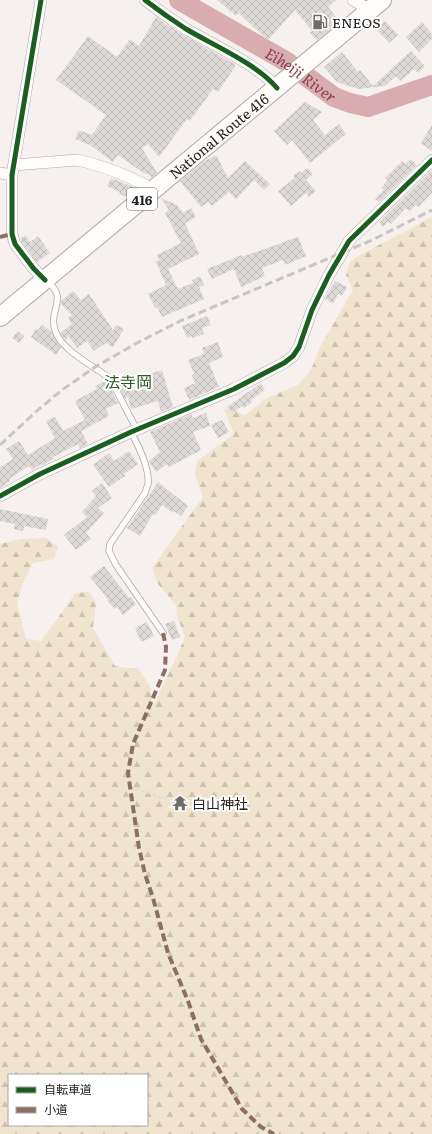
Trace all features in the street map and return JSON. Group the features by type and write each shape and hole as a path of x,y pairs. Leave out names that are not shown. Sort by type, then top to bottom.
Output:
{"highway":[{"name":"National Route 416","path":"0,317 376,5"}],"street":[{"path":"41,0 13,170 12,234 15,244 34,269 46,280"},
{"path":"145,0 184,28 240,59 270,80 281,84"},
{"path":"353,0 376,5"},
{"path":"0,173 77,160 140,182 154,190"},
{"path":"0,496 40,474 267,373 293,356 300,347 312,310 329,275 349,241 432,160"}],"lane":[{"path":"46,280 54,286 58,294 58,303 54,319 54,330 60,341 108,377 112,382 134,431 141,451 148,476 148,484 145,493 110,544 109,551 116,565 163,633"}],"path":[{"path":"130,786 166,799"}],"green space":[{"path":"432,217 432,1134 0,1134 0,544 21,539 46,538 58,547 54,559 33,563 23,583 17,603 26,639 41,641 75,593 89,592 96,603 93,628 115,666 138,668 150,686 153,706 185,636 177,616 176,605 158,584 152,568 203,497 195,475 197,461 234,434 224,409 234,408 244,416 267,398 298,385 311,370 320,347 353,290 346,275 350,262 358,256"}],"building":[{"path":"217,0 336,0 328,7 340,22 317,40 310,33 312,31 295,10 268,40 238,13 236,16"},
{"path":"156,17 183,35 236,65 218,92 213,89 190,121 187,119 159,157 148,144 142,148 157,173 152,177 146,173 145,174 118,155 113,162 90,145 75,139 79,130 92,135 106,115 56,80 88,36 117,57 130,39 139,46"},
{"path":"385,21 398,35 389,43 376,29"},
{"path":"422,22 432,34 432,39 419,52 406,37"},
{"path":"411,51 425,66 418,73 414,69 401,81 396,76 385,86 358,89 337,82 324,67 342,52 358,72 360,70 373,86"},
{"path":"305,102 322,112 313,120 325,135 339,124 346,134 310,163 292,140 287,145 274,131"},
{"path":"432,125 432,151 421,143"},
{"path":"216,155 228,178 245,161 270,184 264,190 254,180 236,199 229,192 212,206 208,202 201,207 180,181 205,161"},
{"path":"411,159 417,165 379,202 375,199 384,190 381,188 388,180 385,178 402,161 405,164"},
{"path":"307,168 313,174 306,180 316,191 309,197 306,193 291,206 278,191 295,178 293,176 299,171 301,173"},
{"path":"432,170 432,193 418,207 416,205 410,211 406,208 391,224 388,222 383,227 379,222"},
{"path":"111,178 133,187 128,197 119,194 120,192 107,186"},
{"path":"161,198 177,205 183,213 191,208 196,217 185,223 199,254 168,269 178,289 193,283 192,280 200,276 204,285 199,287 204,299 162,317 157,307 155,308 148,294 166,285 156,262 159,260 157,255 181,243 165,213 169,210"},
{"path":"25,235 30,242 38,236 50,253 37,262 21,241 21,238"},
{"path":"298,237 306,256 285,265 283,260 262,268 265,276 241,287 234,269 212,279 207,269 242,255 242,257"},
{"path":"335,281 347,287 342,296 338,294 333,303 325,299"},
{"path":"73,291 81,300 89,294 113,330 116,325 124,329 113,347 106,343 94,351 87,341 77,348 68,336 66,340 62,335 61,332 72,324 68,318 72,315 61,304 61,301"},
{"path":"207,316 211,325 202,328 204,334 187,338 182,326"},
{"path":"42,325 51,331 61,347 56,355 31,337 36,329 38,330"},
{"path":"18,331 24,336 19,343 12,338"},
{"path":"218,342 223,357 209,363 219,387 189,400 184,388 195,383 192,375 194,374 188,360 204,354 202,348"},
{"path":"162,370 173,407 161,412 158,401 131,409 128,397 125,399 116,380 124,378 131,391 153,384 150,374"},
{"path":"105,381 118,403 106,409 109,416 81,431 88,444 80,448 78,444 32,470 29,466 9,479 10,481 0,488 0,465 1,467 13,459 6,449 19,441 28,455 55,438 46,421 55,417 63,431 85,420 75,401 97,389 95,386"},
{"path":"261,383 265,390 251,400 252,402 244,408 242,406 232,413 227,407"},
{"path":"206,413 210,426 193,432 201,450 169,467 167,464 156,472 149,461 160,452 150,432 191,414 193,418"},
{"path":"222,420 229,432 218,438 211,425"},
{"path":"129,451 138,464 124,474 125,476 109,487 93,465 109,453 114,461"},
{"path":"158,482 188,506 181,516 174,511 173,513 162,505 156,515 153,514 140,536 127,528"},
{"path":"102,483 112,498 98,508 104,513 86,533 91,539 76,550 64,535 87,517 82,512 96,496 92,491"},
{"path":"0,509 48,519 46,530 24,526 23,531 14,529 15,524 0,521"},
{"path":"104,566 129,598 131,597 136,604 123,615 117,607 114,609 90,577"},
{"path":"174,621 180,637 172,640 165,624"},
{"path":"147,622 154,636 141,642 135,628"}],"waterway":[{"name":"Eiheiji River","path":"179,0 287,62 334,97 350,103 368,107 432,85"}],"railway":[{"path":"0,445 62,390 95,367 137,343 180,321 370,241 432,210"}],"marked path":[{"path":"0,237 12,234"},
{"path":"163,633 166,647 165,670 133,744 128,773 139,848 168,953 188,1001 201,1039 242,1109 261,1127 274,1134"}],"cycle path":[{"path":"41,0 12,175 12,234 15,244 34,269 45,280"},
{"path":"145,0 186,29 247,63 277,88"},
{"path":"0,496 40,474 131,432 234,389 284,363 293,356 299,347 312,310 329,275 349,241 432,160"}],"place":[{"name":"ENEOS","path":"320,22"},
{"name":"白山神社","path":"180,803"}],"district":[{"name":"法寺岡","path":"128,381"}]}
